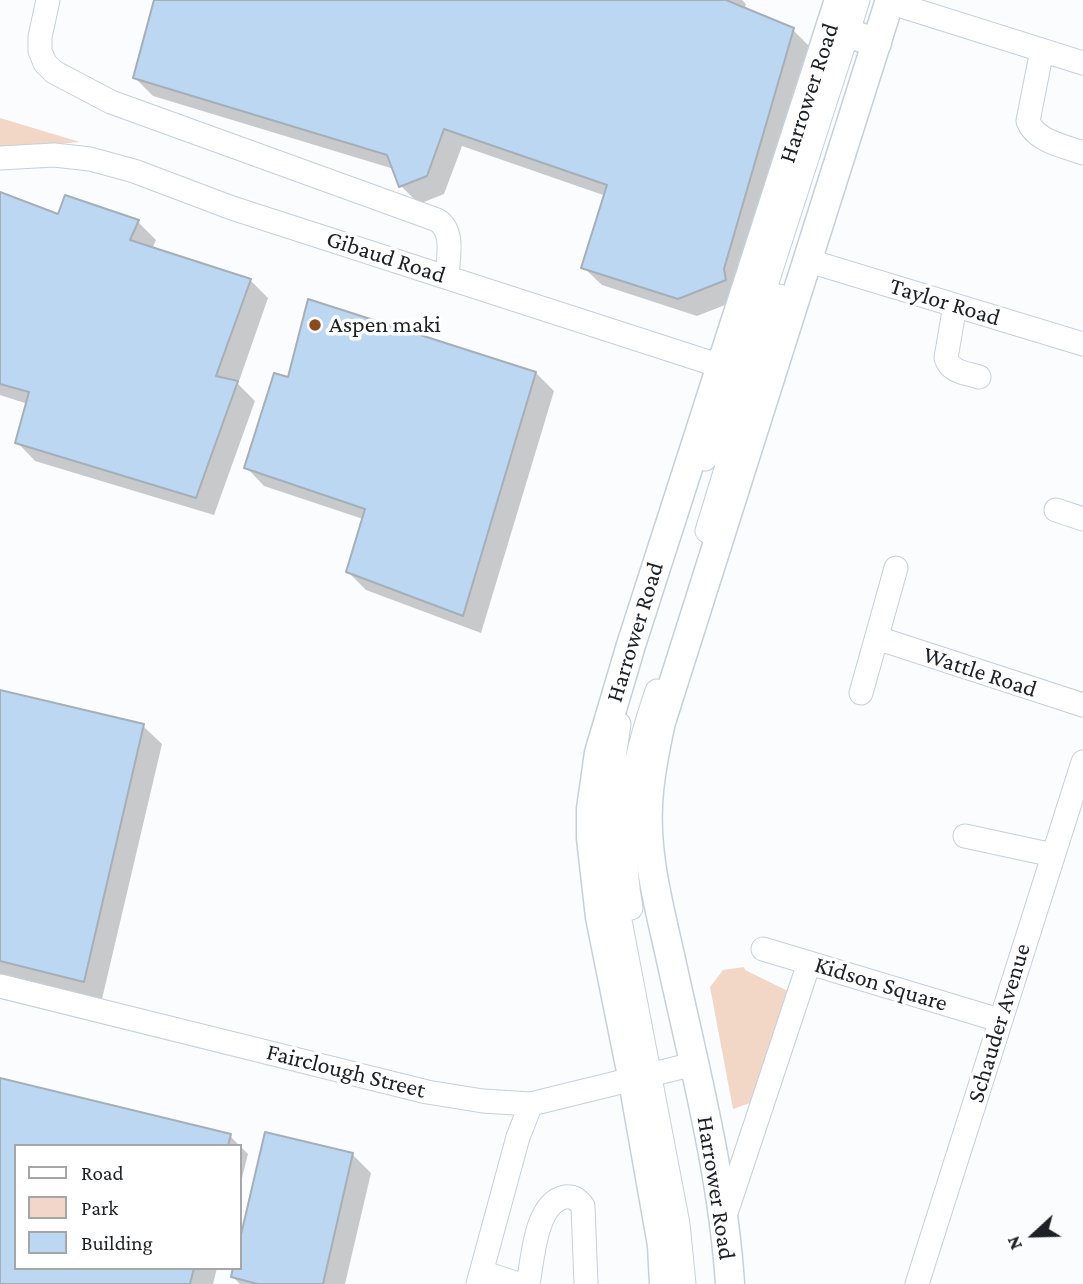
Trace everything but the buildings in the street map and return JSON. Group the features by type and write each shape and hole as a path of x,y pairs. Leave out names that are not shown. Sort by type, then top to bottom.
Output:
{"main road":[{"name":"Harrower Road","path":"730,1284 725,1216 653,869 648,807 653,760 661,722 745,375 806,260 854,35 839,0"},
{"name":"Harrower Road","path":"664,1284 648,1076 611,975 594,876 591,819 595,774 607,720 745,375 854,35 884,1"}],"street":[{"path":"48,0 40,37 40,51 45,63 54,72 111,102 437,220 444,225 448,234 446,276"},
{"path":"854,35 858,0"},
{"path":"884,1 1083,63"},
{"path":"1042,50 1028,121 1031,130 1083,153"},
{"name":"Gibaud Road","path":"0,158 54,155 90,159 745,375"},
{"name":"Taylor Road","path":"806,260 1083,344"},
{"path":"955,305 946,358 953,369 979,377"},
{"path":"684,1284 678,1224 648,1076 626,841 630,791 642,736 692,582 745,375"},
{"path":"1056,510 1083,519"},
{"path":"861,693 896,568"},
{"name":"Wattle Road","path":"877,638 1083,705"},
{"name":"Schauder Avenue","path":"917,1284 1083,762"},
{"path":"965,836 1053,855"},
{"name":"Kidson Square","path":"763,949 999,1020"},
{"path":"725,1216 809,963"},
{"name":"Fairclough Street","path":"0,986 426,1092 483,1101 531,1104 694,1064"},
{"path":"648,1076 689,1220 696,1284"},
{"path":"518,1284 480,1278 518,1137 531,1104"},
{"path":"528,1284 541,1218 555,1200 567,1197 578,1199 583,1206 586,1284"}],"green space":[{"path":"0,118 80,142 0,149"},
{"path":"744,967 745,970 788,991 753,1102 733,1109 710,987 723,970"}],"place":[{"name":"Aspen maki","path":"315,325"}]}
